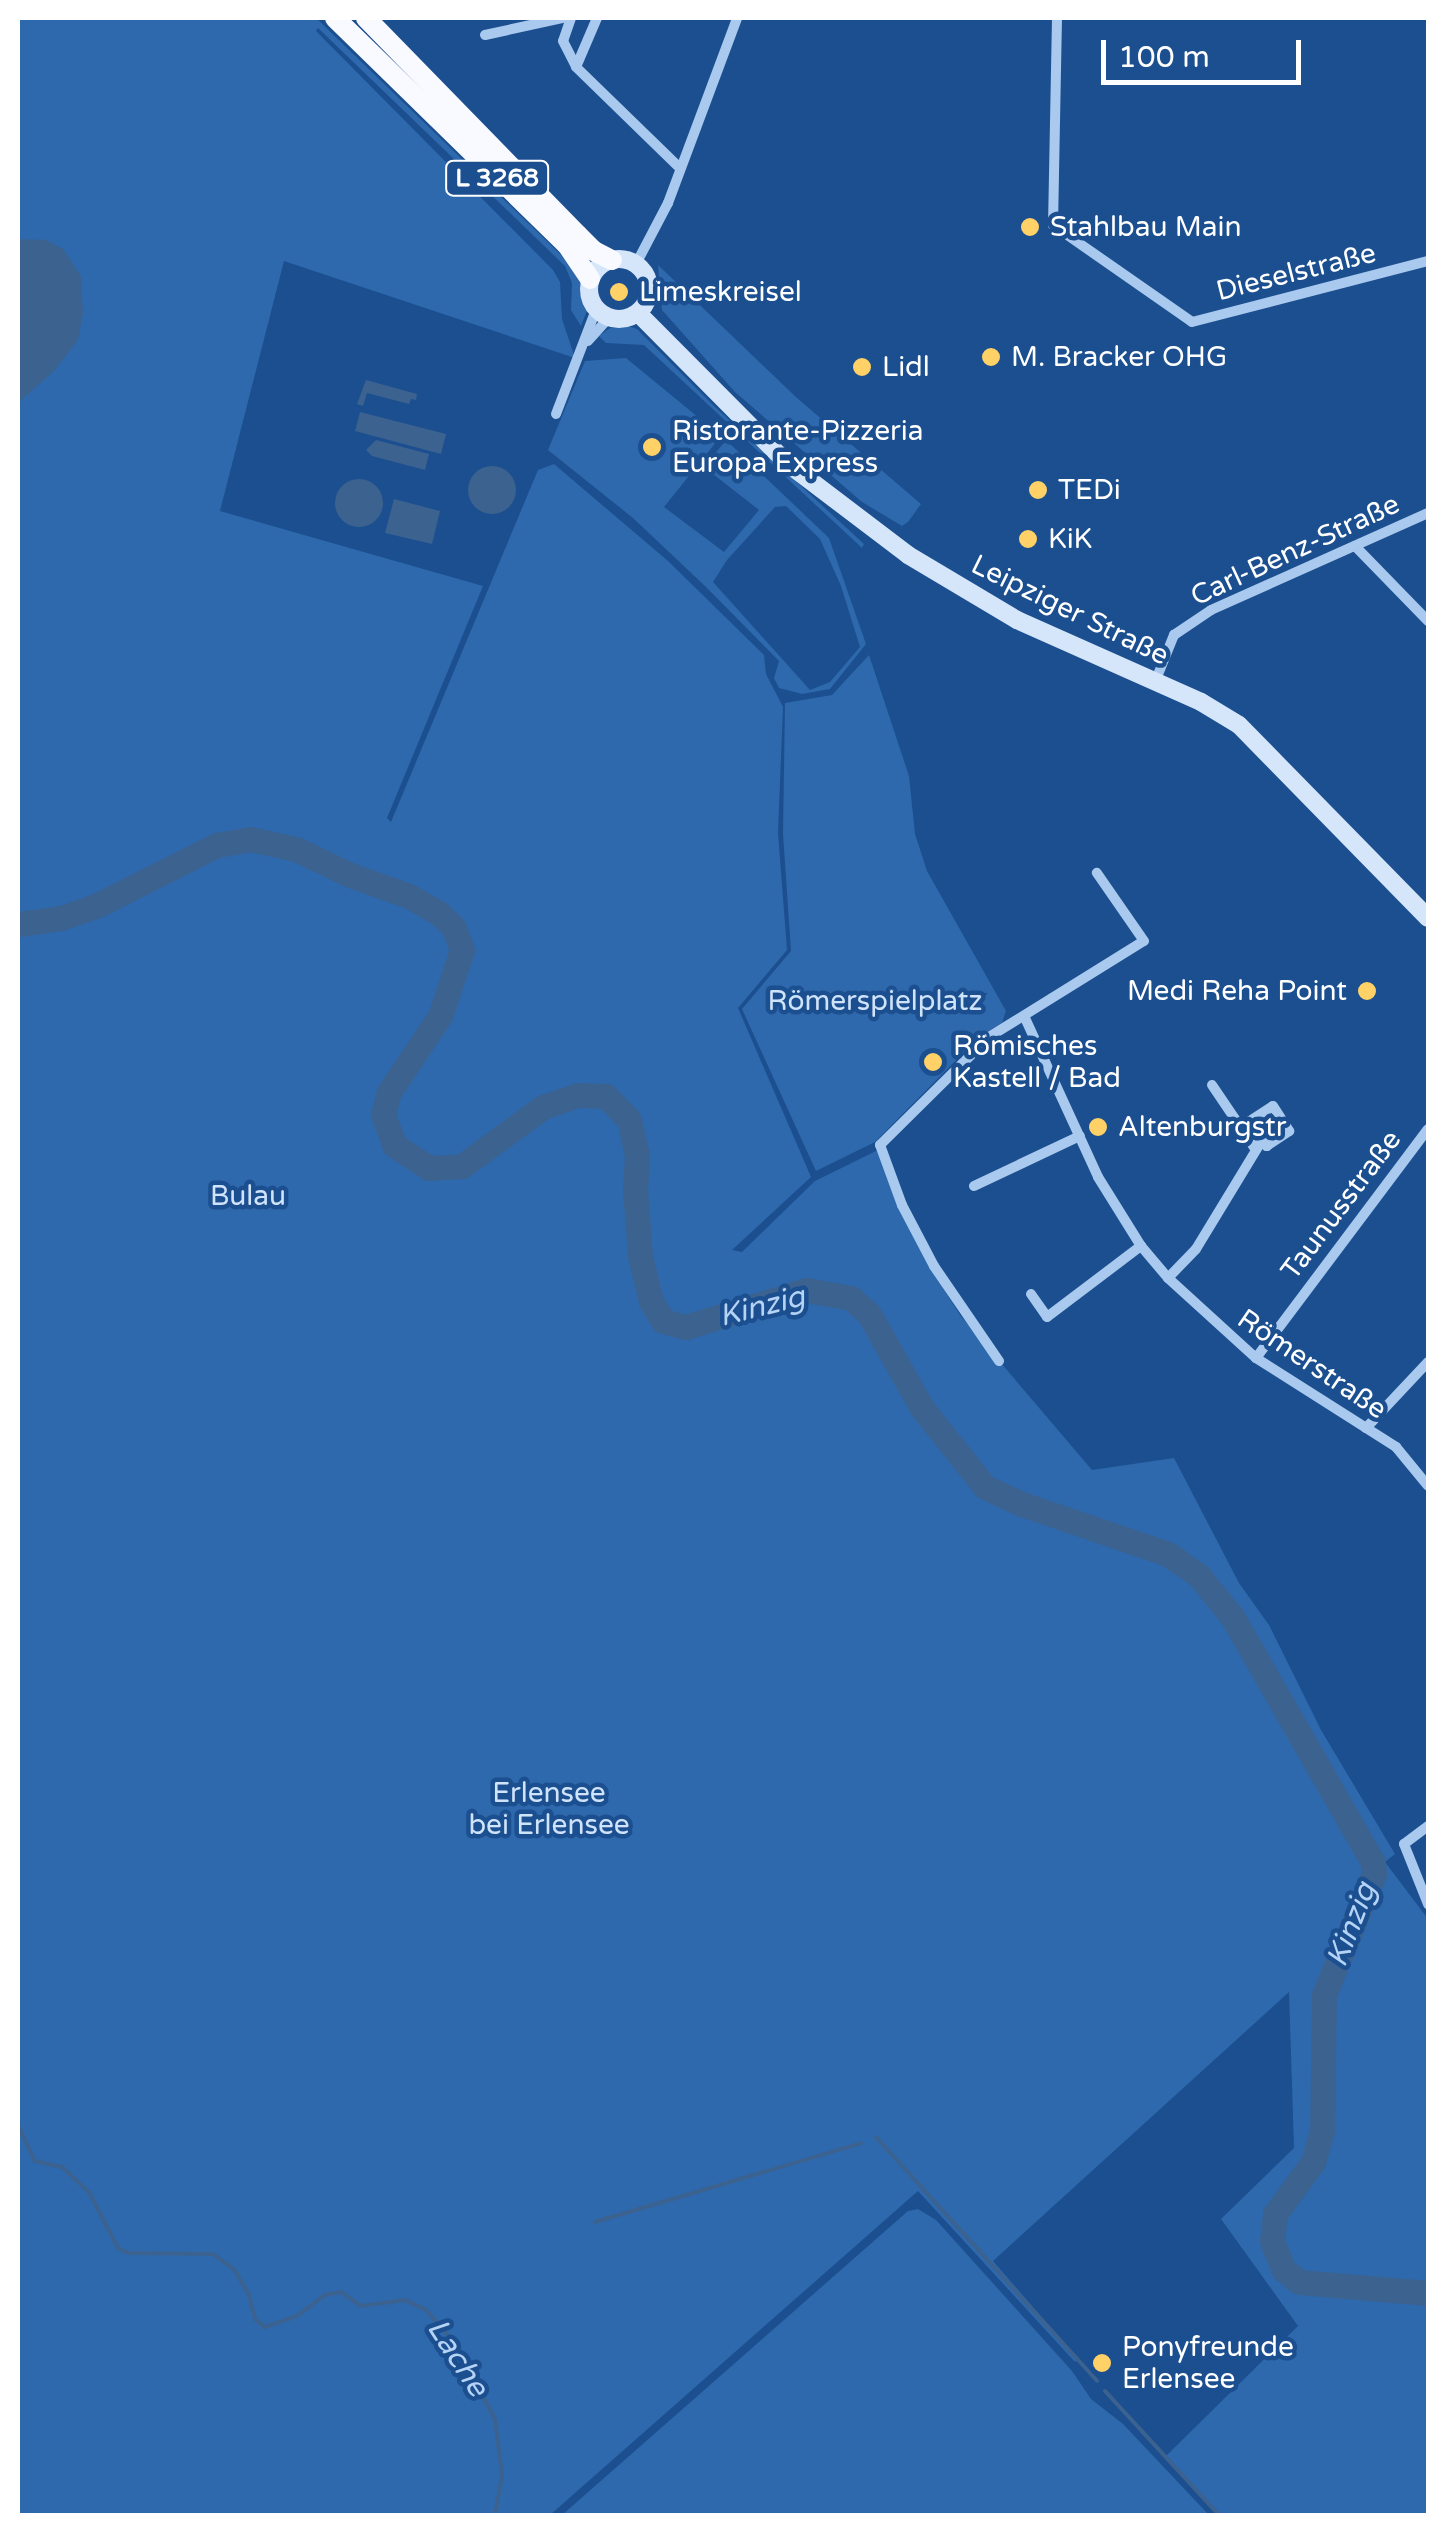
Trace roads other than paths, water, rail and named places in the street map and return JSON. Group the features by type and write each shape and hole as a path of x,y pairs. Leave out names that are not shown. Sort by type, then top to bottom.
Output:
{"highway":[{"name":"L 3268","path":"335,18 567,245 590,279"},
{"name":"L 3268","path":"366,18 586,243 612,260"}],"main road":[{"path":"590,279 599,266 612,260"},
{"name":"L 3268","path":"612,260 636,264"},
{"path":"602,314 623,320 638,313 647,302 649,286 636,264"},
{"name":"L 3268","path":"590,279 589,296 602,314"},
{"name":"Leipziger Straße","path":"638,313 787,462 908,555 1017,620 1239,725 1428,918"}],"street":[{"path":"485,35 563,18"},
{"path":"572,18 562,41 576,66 680,168"},
{"path":"576,66 597,18"},
{"path":"636,264 661,221 736,18"},
{"name":"Dieselstraße","path":"1057,18 1053,226 1192,322 1428,261"},
{"path":"556,414 602,314"},
{"name":"Carl-Benz-Straße","path":"1155,682 1174,635 1211,610 1428,513"},
{"path":"1356,546 1428,622"},
{"path":"1000,1361 934,1266 902,1205 880,1146 989,1037 1144,941 1097,873"},
{"name":"Römerstraße","path":"1024,1018 1098,1177 1142,1246 1168,1278 1256,1358 1406,1455 1428,1486"},
{"path":"1212,1084 1256,1150"},
{"name":"Taunusstraße","path":"1256,1358 1428,1129"},
{"path":"974,1186 1080,1136"},
{"path":"1168,1278 1196,1249 1263,1139"},
{"path":"1030,1294 1047,1317 1142,1246"},
{"path":"1366,1428 1428,1362"},
{"path":"1428,1826 1404,1844 1428,1904"}],"waterway":[{"name":"Kinzig","path":"18,924 61,918 96,906 217,845 250,839 296,849 350,875 409,896 439,913 454,928 462,950 440,1016 389,1092 383,1114 394,1145 429,1168 462,1166 543,1107 578,1095 606,1096 629,1120 637,1154 635,1189 640,1256 651,1301 663,1321 686,1327 806,1290 851,1298 869,1314 922,1408 985,1487 1019,1503 1168,1554 1199,1576 1233,1618 1373,1862 1374,1874 1324,1995 1322,2131 1313,2162 1275,2214 1272,2241 1284,2270 1299,2282 1428,2293"},
{"name":"Lache","path":"18,2125 35,2161 62,2167 89,2192 118,2248 128,2253 213,2254 234,2269 249,2295 255,2319 265,2327 297,2316 325,2295 341,2292 361,2306 405,2300 426,2310 454,2342 495,2419 502,2475 495,2516"},
{"path":"876,2137 1097,2381"},
{"path":"595,2222 861,2143"},
{"path":"1105,2391 1220,2516"}],"place":[{"name":"Stahlbau Main","path":"1030,227"},
{"name":"Limeskreisel","path":"619,292"},
{"name":"M. Bracker OHG","path":"991,357"},
{"name":"Lidl","path":"862,367"},
{"name":"Ristorante-Pizzeria Europa Express","path":"652,447"},
{"name":"TEDi","path":"1038,490"},
{"name":"KiK","path":"1028,539"},
{"name":"Medi Reha Point","path":"1367,991"},
{"name":"Römisches Kastell / Bad","path":"933,1062"},
{"name":"Altenburgstr","path":"1098,1127"},
{"name":"Ponyfreunde Erlensee","path":"1102,2363"}],"park label":[{"name":"Römerspielplatz","path":"875,1001"},
{"name":"Bulau","path":"248,1196"},
{"name":"Erlensee bei Erlensee","path":"549,1809"}]}
